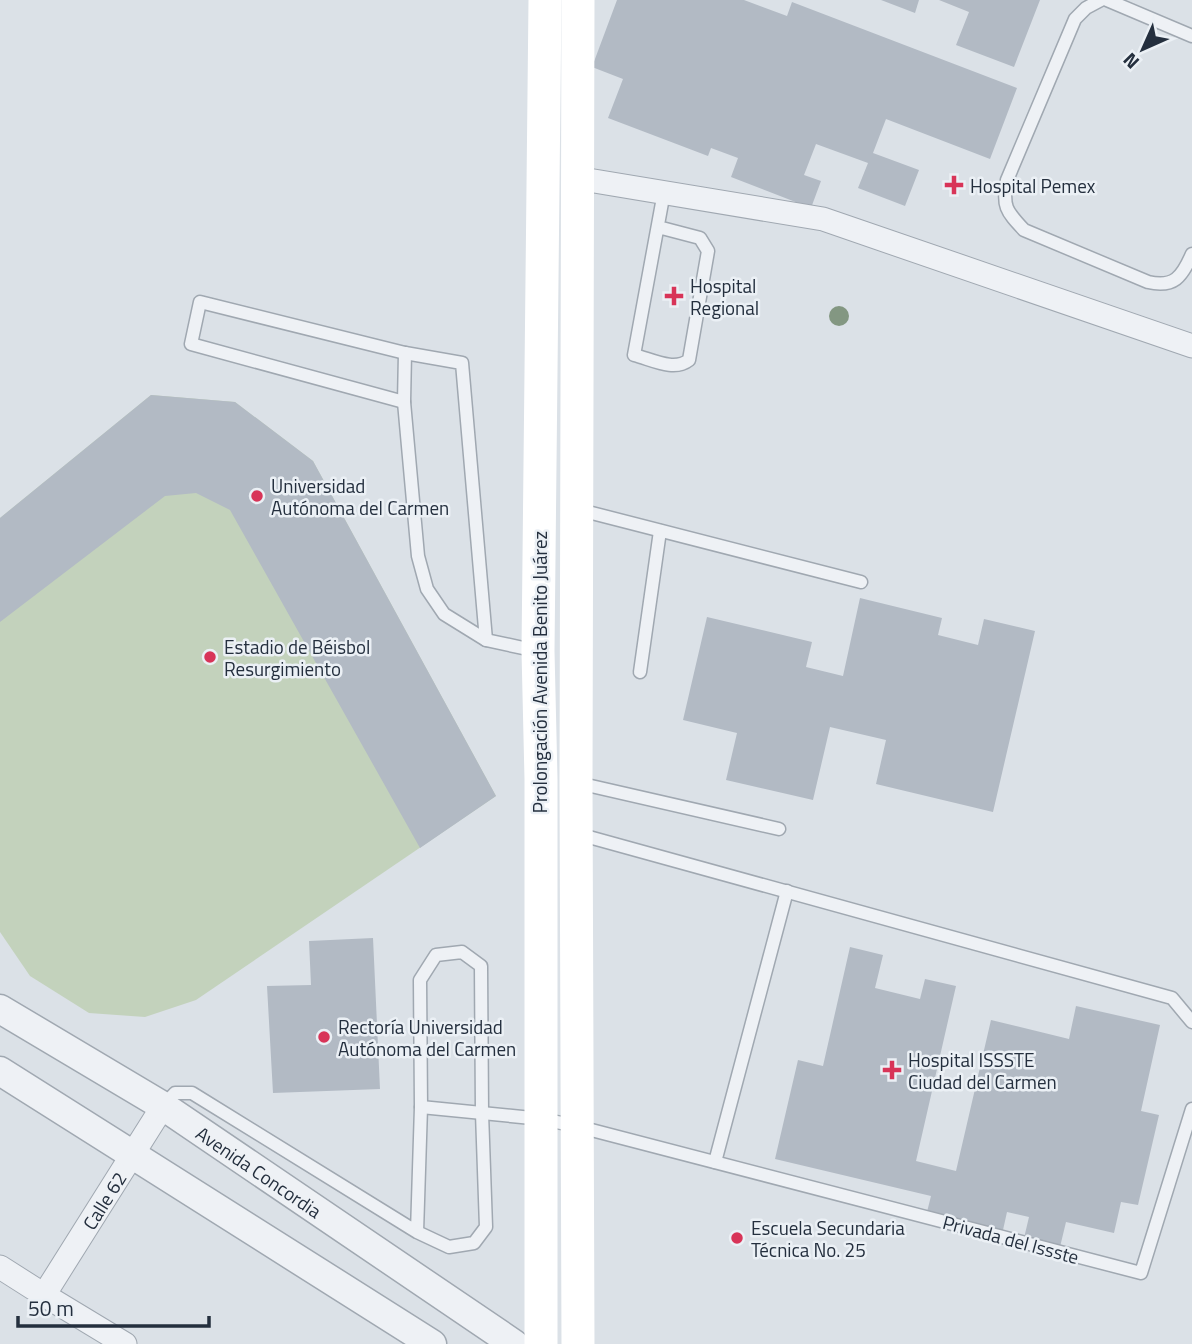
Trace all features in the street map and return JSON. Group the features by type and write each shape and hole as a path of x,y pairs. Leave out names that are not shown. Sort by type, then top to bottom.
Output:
{"main road":[{"name":"Prolongación Avenida Benito Juárez","path":"545,0 538,651 558,781"},
{"name":"Prolongación Avenida Benito Juárez","path":"541,1344 542,1119 558,829 558,781 577,510 578,0"},
{"name":"Prolongación Avenida Benito Juárez","path":"558,829 576,1126 578,1344"}],"street":[{"path":"576,178 823,219 1192,346"},
{"name":"Avenida Concordia","path":"0,1009 163,1106 514,1344"},
{"path":"0,1071 432,1344"},
{"name":"Calle 62","path":"44,1295 163,1106"},
{"path":"0,1267 125,1344"}],"lane":[{"path":"1101,0 1086,8 1075,19 1007,180 1004,197 1009,214 1024,230 1148,282 1162,285 1176,280 1192,254"},
{"path":"1107,0 1192,36"},
{"path":"658,227 700,238 708,251 689,360 682,366 634,355 664,192"},
{"path":"404,402 191,344 200,302 405,353 462,363 486,640"},
{"path":"405,353 404,402 418,555 427,589 444,614 486,640 538,651"},
{"path":"577,510 861,582"},
{"path":"640,672 660,531"},
{"path":"558,781 779,829"},
{"path":"558,829 1172,998 1192,1022"},
{"path":"715,1162 787,891"},
{"path":"163,1106 175,1093 192,1093 417,1232 449,1247 474,1243 486,1227 481,967 462,952 436,955 420,981 421,1107 417,1232"},
{"name":"Privada del Issste","path":"421,1107 542,1119 576,1126 1141,1273 1192,1109"}],"green space":[{"name":"Estadio de Béisbol Resurgimiento","path":"151,395 235,402 313,461 496,796 196,1000 145,1017 89,1013 30,976 0,932 0,518"}],"building":[{"path":"617,0 744,0 787,16 792,2 1017,88 990,159 886,119 873,153 919,170 905,206 858,188 868,163 816,144 804,175 821,181 811,208 731,177 738,158 711,148 708,156 608,118 623,79 592,67"},
{"path":"881,0 919,0 915,13"},
{"path":"939,0 1040,0 1014,67 956,45 969,12"},
{"path":"151,395 235,402 313,461 496,796 420,848 230,510 196,493 165,496 0,622 0,518"},
{"path":"860,598 942,618 938,635 978,645 984,619 1035,631 993,812 876,784 886,740 830,727 813,800 726,780 737,733 683,720 707,617 812,642 806,667 843,676"},
{"name":"Rectoría Universidad Autónoma del Carmen","path":"373,938 380,1089 273,1093 267,986 311,985 309,941"},
{"path":"850,947 883,955 875,988 920,999 925,979 956,986 916,1161 956,1171 991,1020 1069,1039 1076,1006 1160,1025 1141,1111 1159,1115 1138,1205 1121,1202 1114,1233 1066,1222 1060,1247 1024,1238 1029,1217 1007,1212 1003,1230 927,1212 931,1196 775,1159 798,1060 823,1066"}],"place":[{"name":"Hospital Pemex","path":"954,185"},
{"name":"Hospital Regional","path":"674,296"},
{"name":"Universidad Autónoma del Carmen","path":"257,496"},
{"name":"Estadio de Béisbol Resurgimiento","path":"210,657"},
{"name":"Rectoría Universidad Autónoma del Carmen","path":"324,1037"},
{"name":"Hospital ISSSTE Ciudad del Carmen","path":"892,1070"},
{"name":"Escuela Secundaria Técnica No. 25","path":"737,1238"}]}
